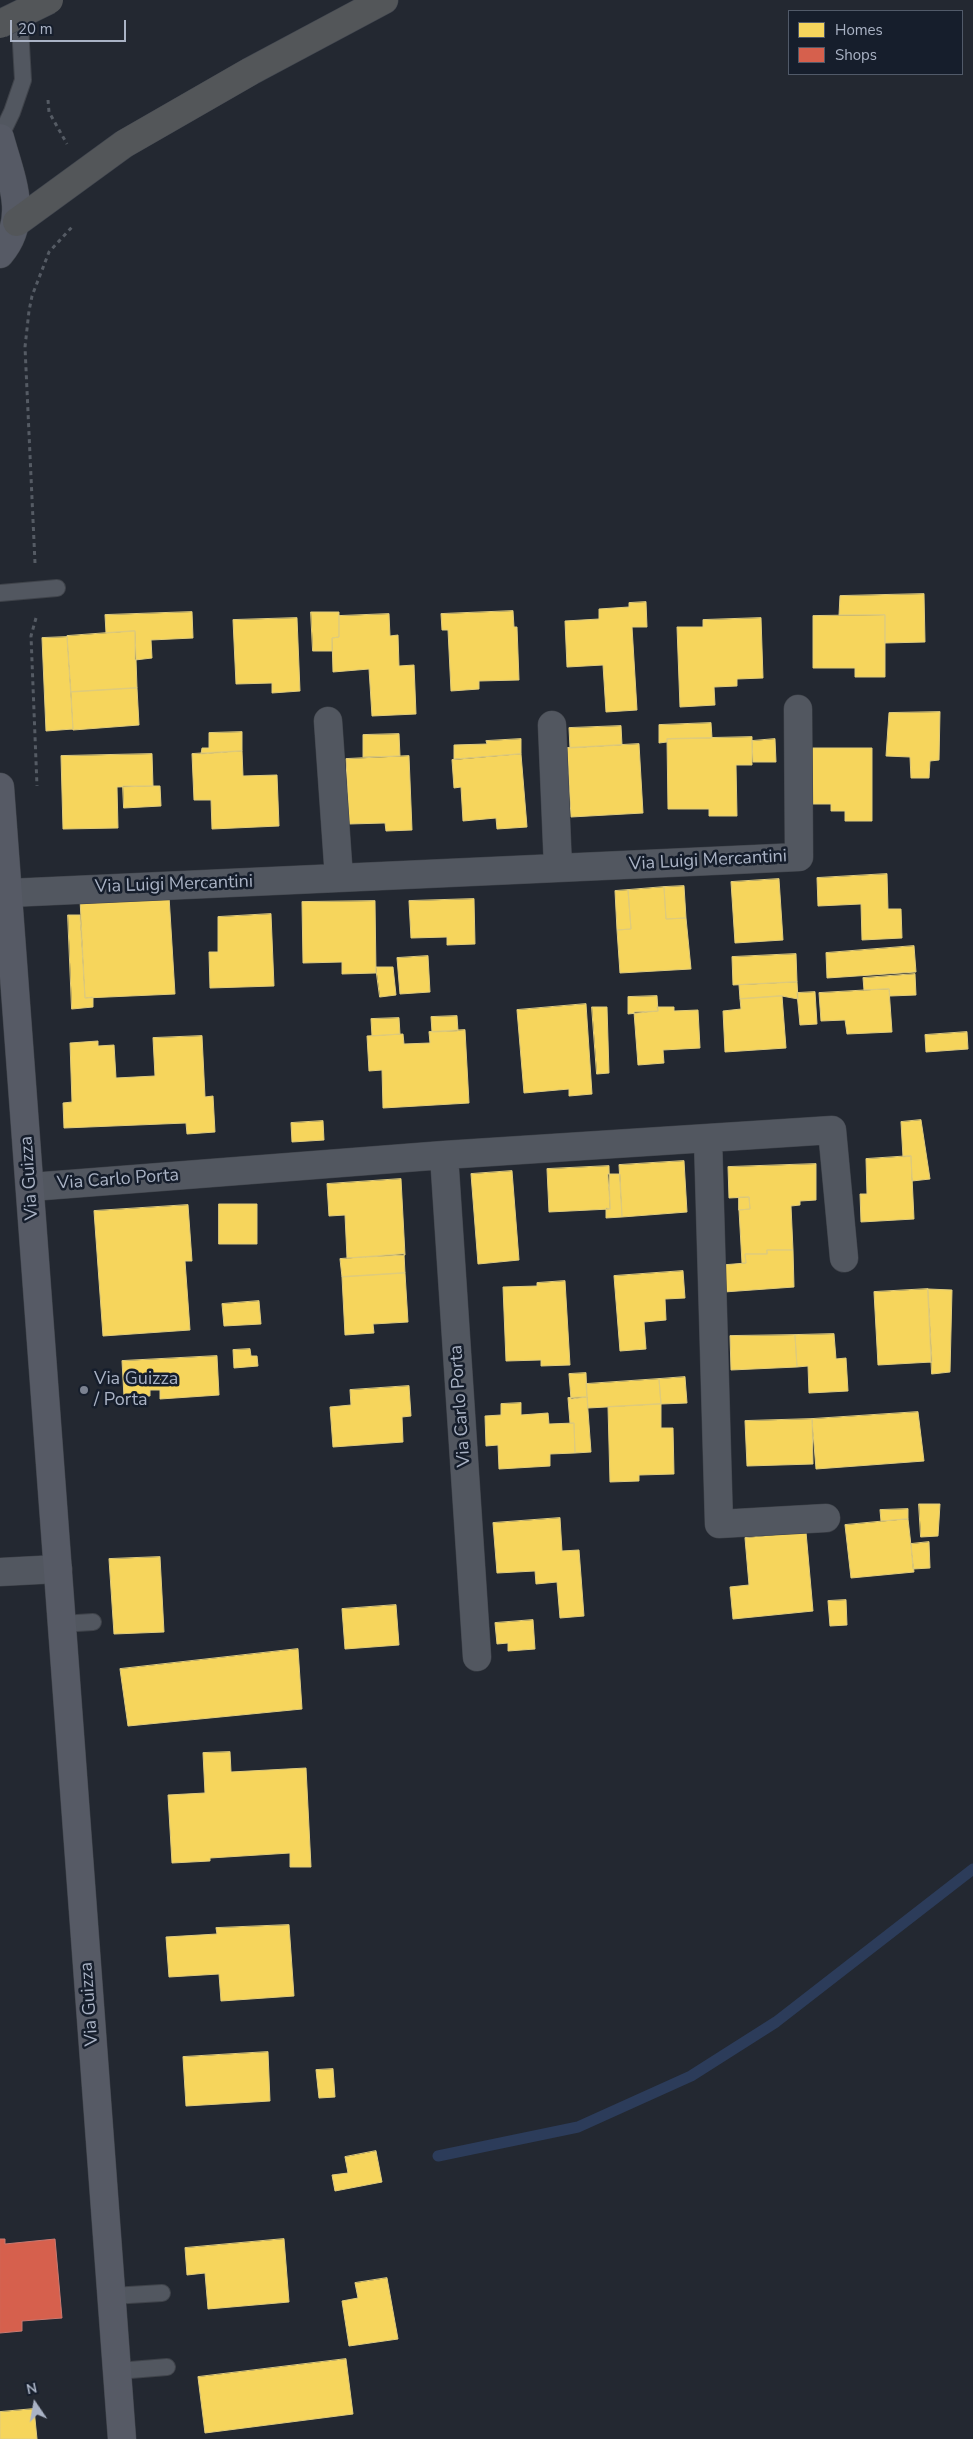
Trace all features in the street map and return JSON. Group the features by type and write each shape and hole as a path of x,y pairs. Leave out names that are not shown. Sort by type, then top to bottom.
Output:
{"highway":[{"path":"0,24 49,0"},
{"path":"17,222 124,144 252,71 384,0"}],"main road":[{"path":"0,137 14,190 17,222 9,244 0,254"},
{"name":"Via Guizza","path":"0,787 122,2439"}],"street":[{"name":"Via Luigi Mercantini","path":"9,894 799,857 798,709"},
{"path":"328,721 339,878"},
{"path":"552,725 558,868"},
{"name":"Via Carlo Porta","path":"31,1187 444,1156 832,1130 844,1258"},
{"path":"708,1139 719,1524 826,1518"},
{"name":"Via Carlo Porta","path":"444,1156 477,1658"},
{"path":"0,1572 58,1569"}],"lane":[{"path":"0,137 24,80 18,0"},
{"path":"0,593 57,588"},
{"path":"61,1624 93,1622"},
{"path":"112,2296 162,2293"},
{"path":"118,2371 167,2367"}],"path":[{"path":"35,558 25,348 29,311 32,296 49,252 76,223"}],"building: Homes":[{"path":"924,594 925,642 885,643 885,615 839,615 840,596"},
{"path":"646,602 647,627 632,627 637,710 606,712 603,665 567,667 565,621 599,619 599,609 629,607 629,603"},
{"path":"513,611 514,627 517,627 519,680 479,681 479,689 451,691 448,630 442,630 441,614"},
{"path":"192,612 193,638 151,640 152,658 135,660 135,631 106,633 105,615"},
{"path":"311,612 339,612 339,637 332,638 332,651 313,651"},
{"path":"389,614 390,636 398,635 399,666 414,665 416,714 372,716 369,669 333,672 332,638 339,637 339,616"},
{"path":"885,615 885,677 855,677 855,668 813,668 813,616"},
{"path":"297,618 300,691 272,693 272,683 236,684 233,620"},
{"path":"761,618 763,678 737,679 737,686 714,687 715,705 680,707 677,627 703,627 703,620"},
{"path":"135,631 137,688 71,692 67,636"},
{"path":"67,637 73,729 46,731 42,638"},
{"path":"137,688 139,725 73,730 71,692"},
{"path":"940,712 939,760 930,761 929,778 911,778 910,757 886,756 889,713"},
{"path":"711,723 712,738 667,739 667,742 659,743 659,725"},
{"path":"621,726 622,745 570,748 569,728"},
{"path":"242,732 242,751 201,754 202,748 209,748 209,733"},
{"path":"399,734 400,756 363,757 363,735"},
{"path":"752,737 752,765 736,765 737,816 709,816 709,809 668,809 667,739"},
{"path":"521,739 521,754 454,759 454,745 487,744 486,741"},
{"path":"775,739 776,762 753,762 752,741"},
{"path":"639,744 643,813 571,817 567,748"},
{"path":"806,748 872,748 872,821 845,821 845,811 831,811 831,804 807,804"},
{"path":"242,751 243,776 277,775 279,826 212,829 211,800 194,800 192,754"},
{"path":"152,754 153,786 117,787 118,828 63,829 61,756"},
{"path":"521,754 527,827 497,829 496,818 463,821 461,787 454,788 452,760"},
{"path":"409,756 412,830 386,831 385,823 349,824 346,759"},
{"path":"123,786 160,786 161,806 124,808"},
{"path":"887,874 888,909 901,909 902,938 862,940 861,904 818,906 817,878"},
{"path":"779,879 783,940 735,943 731,882"},
{"path":"684,886 686,918 666,919 664,887"},
{"path":"664,887 666,919 686,918 691,969 620,973 617,930 631,929 628,890"},
{"path":"628,890 631,929 617,930 615,891"},
{"path":"169,896 175,994 85,998 80,899"},
{"path":"474,899 475,944 447,945 447,937 411,938 409,901"},
{"path":"375,901 376,973 342,974 342,962 303,963 302,902"},
{"path":"271,914 274,986 210,988 209,952 218,952 218,917"},
{"path":"68,915 80,915 85,998 93,997 93,1007 72,1009"},
{"path":"914,946 916,972 827,978 826,953"},
{"path":"796,954 797,982 733,985 732,957"},
{"path":"428,956 430,992 400,994 397,958"},
{"path":"376,967 393,967 396,995 380,997"},
{"path":"915,974 916,995 890,996 889,989 864,990 863,978"},
{"path":"797,982 798,999 782,996 740,999 739,985"},
{"path":"889,989 892,1032 847,1034 845,1020 821,1021 819,993"},
{"path":"815,992 817,1024 800,1025 797,993"},
{"path":"657,996 658,1011 628,1014 628,997"},
{"path":"782,996 786,1048 725,1052 723,1011 741,1009 740,999"},
{"path":"586,1004 592,1094 569,1096 569,1089 524,1093 517,1010"},
{"path":"592,1007 607,1007 609,1073 597,1074"},
{"path":"657,1007 674,1007 674,1011 698,1010 700,1048 663,1050 664,1063 638,1065 634,1012 658,1011"},
{"path":"457,1016 458,1031 432,1032 431,1017"},
{"path":"399,1018 400,1034 372,1036 371,1019"},
{"path":"465,1030 469,1103 383,1108 382,1070 369,1071 367,1036 403,1034 404,1044 430,1043 429,1032"},
{"path":"967,1032 968,1049 926,1052 925,1035"},
{"path":"202,1036 205,1097 213,1096 215,1132 187,1134 186,1123 64,1128 63,1103 72,1102 70,1043 98,1041 98,1046 114,1045 116,1078 155,1076 153,1038"},
{"path":"921,1120 930,1179 912,1181 911,1156 903,1157 901,1122"},
{"path":"323,1121 324,1140 292,1142 291,1123"},
{"path":"911,1156 914,1219 861,1222 860,1194 867,1194 866,1159"},
{"path":"684,1161 687,1212 622,1217 619,1165"},
{"path":"816,1164 816,1200 800,1201 800,1205 791,1206 793,1250 767,1250 767,1254 745,1254 746,1263 742,1263 739,1210 750,1209 749,1197 729,1198 728,1167"},
{"path":"609,1166 610,1209 549,1212 547,1169"},
{"path":"512,1171 519,1260 478,1264 471,1174"},
{"path":"608,1174 620,1174 622,1217 606,1218 606,1208 610,1209"},
{"path":"401,1179 405,1255 347,1258 345,1215 329,1216 327,1184"},
{"path":"739,1197 749,1197 750,1209 739,1210"},
{"path":"219,1204 257,1204 257,1244 219,1244"},
{"path":"188,1205 192,1261 185,1261 190,1330 103,1336 94,1211"},
{"path":"767,1250 793,1250 794,1287 724,1292 722,1265 746,1263 745,1254 767,1254"},
{"path":"404,1254 405,1273 342,1277 340,1259"},
{"path":"683,1271 685,1298 665,1299 666,1320 644,1322 646,1349 620,1351 614,1276"},
{"path":"405,1273 408,1322 373,1324 374,1333 345,1335 342,1277"},
{"path":"565,1281 570,1365 541,1366 541,1360 506,1361 503,1287 537,1286 537,1283"},
{"path":"928,1289 952,1290 950,1372 932,1374"},
{"path":"928,1289 932,1362 878,1365 874,1292"},
{"path":"259,1301 261,1324 224,1326 222,1304"},
{"path":"834,1334 836,1359 846,1358 848,1391 809,1393 808,1366 797,1367 795,1335"},
{"path":"795,1335 797,1367 731,1370 730,1336"},
{"path":"250,1349 251,1356 257,1356 258,1366 234,1368 233,1350"},
{"path":"217,1356 219,1395 160,1399 160,1390 150,1390 150,1396 124,1397 122,1361"},
{"path":"586,1373 587,1397 571,1399 569,1374"},
{"path":"685,1377 687,1403 661,1404 659,1379"},
{"path":"659,1379 661,1404 588,1408 586,1384"},
{"path":"409,1386 411,1416 402,1417 403,1442 333,1447 330,1407 351,1405 350,1390"},
{"path":"587,1397 591,1452 575,1453 574,1423 570,1423 568,1398"},
{"path":"521,1403 521,1415 548,1413 549,1424 574,1423 575,1453 550,1454 550,1466 499,1469 498,1445 486,1446 485,1416 501,1415 501,1404"},
{"path":"661,1404 661,1428 673,1428 674,1474 639,1475 639,1481 610,1482 608,1407"},
{"path":"918,1412 924,1461 816,1469 812,1419"},
{"path":"812,1419 813,1464 747,1466 745,1421"},
{"path":"919,1504 940,1504 938,1536 921,1537"},
{"path":"908,1509 908,1519 881,1521 880,1510"},
{"path":"560,1518 562,1551 579,1550 584,1616 560,1618 557,1582 536,1584 535,1571 497,1573 493,1523"},
{"path":"908,1519 914,1572 851,1578 845,1525"},
{"path":"806,1532 813,1611 733,1619 730,1587 749,1585 745,1538"},
{"path":"929,1542 930,1568 913,1569 911,1544"},
{"path":"160,1557 164,1632 114,1634 109,1559"},
{"path":"846,1600 847,1625 830,1626 828,1601"},
{"path":"396,1605 399,1645 345,1649 342,1609"},
{"path":"533,1620 535,1649 508,1651 508,1643 497,1644 495,1623"},
{"path":"298,1649 302,1709 128,1726 120,1669"},
{"path":"230,1752 231,1772 306,1768 311,1867 290,1867 290,1853 210,1858 210,1861 172,1863 168,1795 205,1793 203,1753"},
{"path":"289,1925 294,1996 221,2001 219,1974 169,1977 166,1937 217,1934 216,1928"},
{"path":"268,2052 270,2101 186,2106 183,2057"},
{"path":"333,2069 335,2097 319,2098 316,2070"},
{"path":"376,2151 382,2182 335,2191 332,2175 348,2173 345,2157"},
{"path":"284,2239 289,2302 208,2309 205,2273 187,2275 185,2248"},
{"path":"387,2278 398,2339 349,2346 342,2301 358,2298 355,2283"},
{"path":"346,2359 353,2414 205,2433 198,2377"},
{"path":"34,2409 37,2439 0,2439 0,2412"}],"building: Shops":[{"path":"0,2239 5,2239 5,2244 55,2239 62,2318 22,2321 22,2331 0,2333"}],"waterway":[{"path":"438,2156 578,2127 691,2076 776,2022 973,1869"}],"place":[{"name":"Via Guizza / Porta","path":"84,1390"}]}
